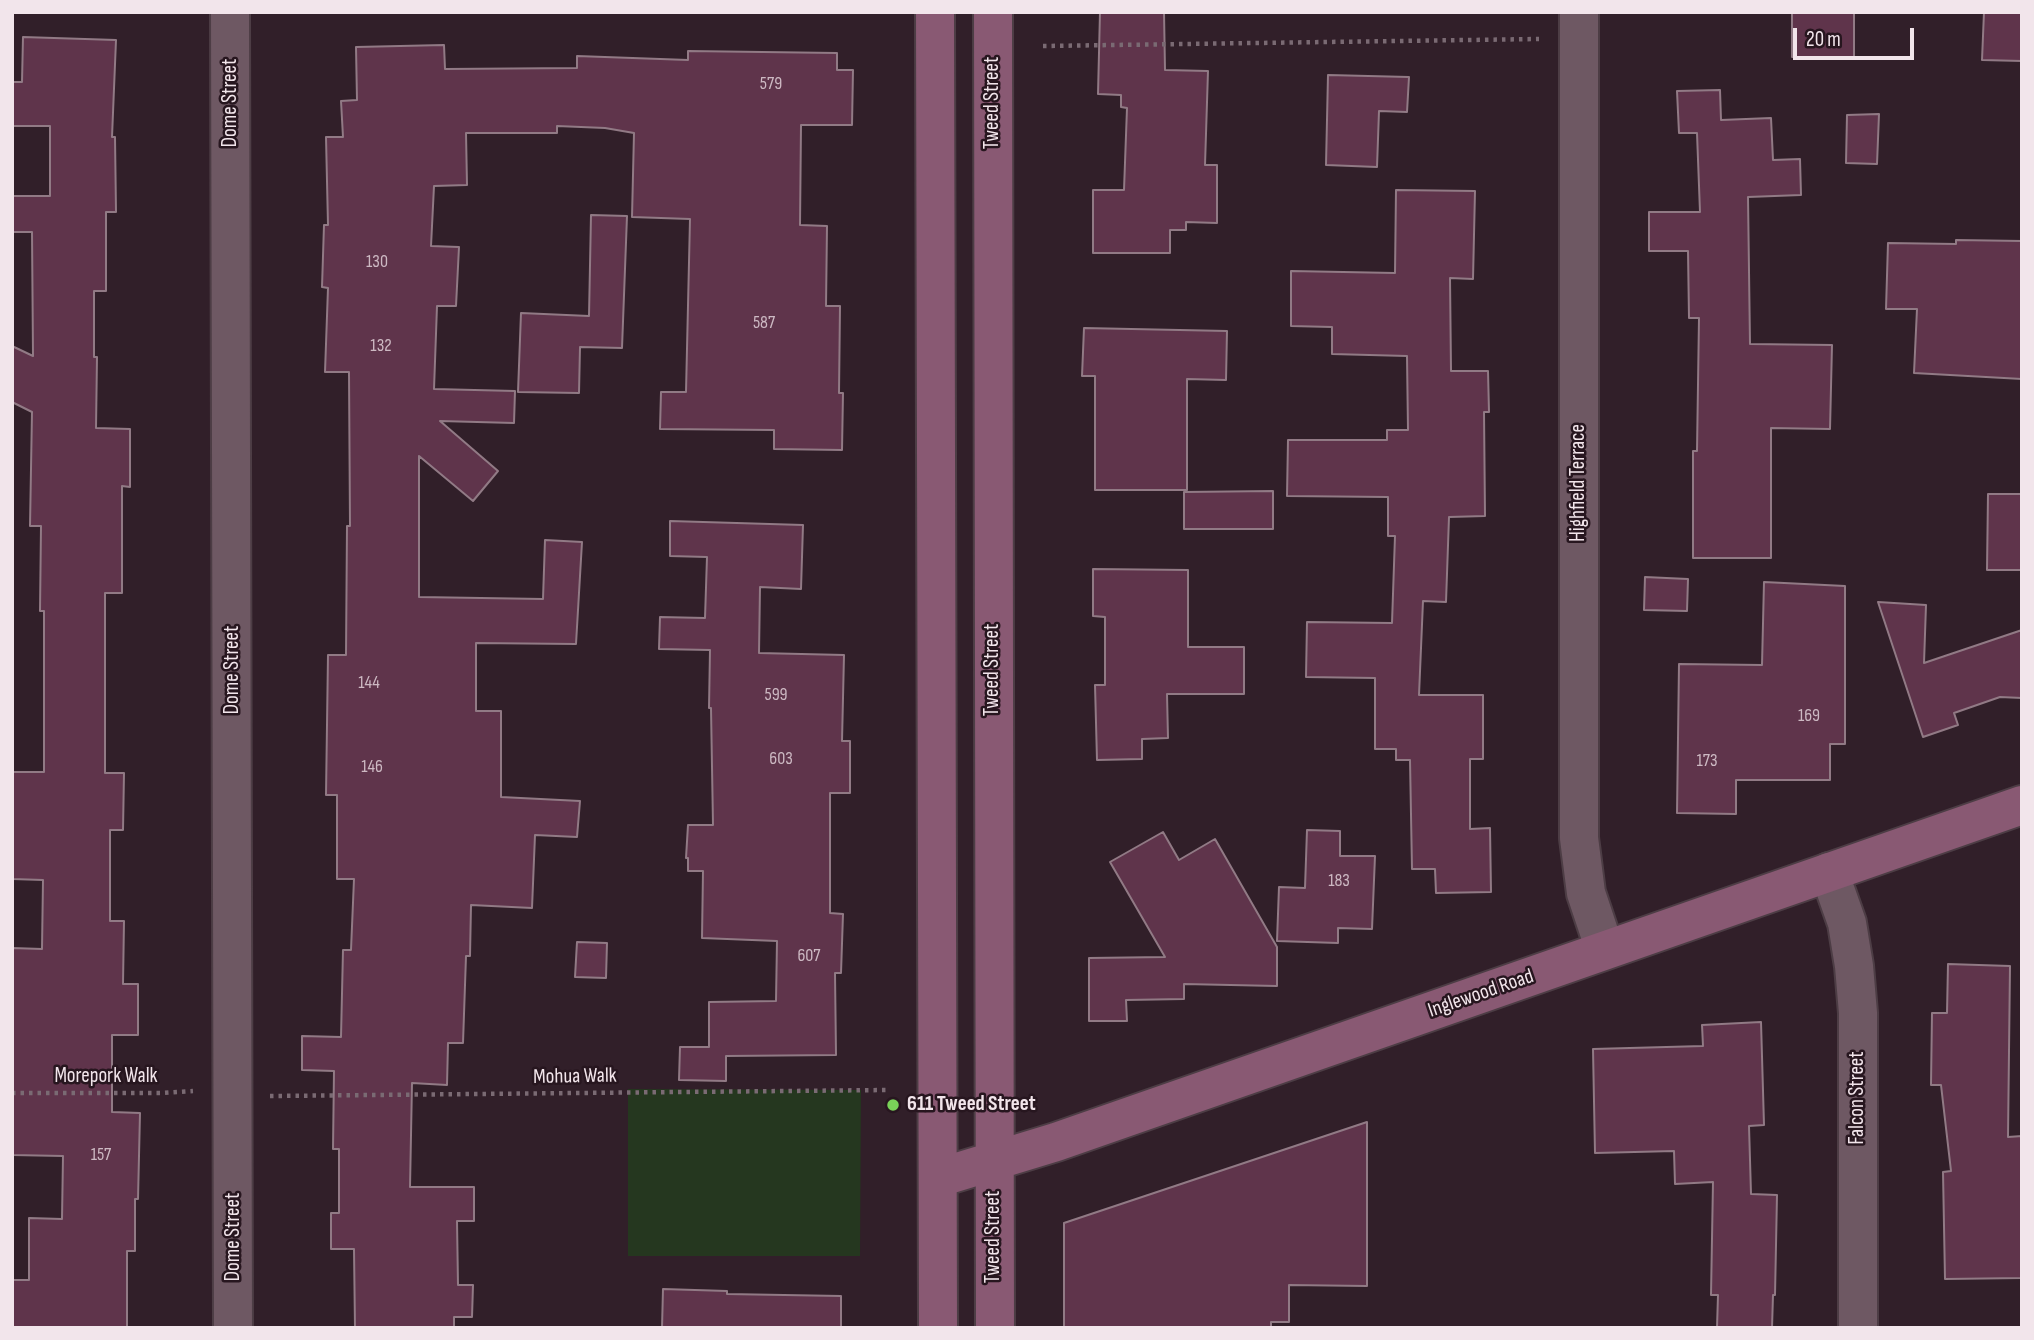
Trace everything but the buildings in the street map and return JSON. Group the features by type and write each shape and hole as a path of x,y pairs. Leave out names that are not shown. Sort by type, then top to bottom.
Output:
{"main road":[{"path":"935,12 938,1328"},
{"name":"Tweed Street","path":"993,12 995,1328"},
{"name":"Inglewood Road","path":"938,1178 994,1163 2022,805"}],"street":[{"name":"Dome Street","path":"230,12 233,1328"},
{"name":"Highfield Terrace","path":"1579,12 1579,838 1586,893 1605,950"},
{"name":"Falcon Street","path":"1829,872 1847,923 1858,1013 1858,1328"}],"path":[{"path":"1043,46 1544,39"},
{"name":"Mohua Walk","path":"263,1096 888,1090"},
{"name":"Morepork Walk","path":"12,1093 200,1091"}],"green space":[{"path":"628,1089 861,1090 860,1256 628,1256"}],"place":[{"name":"611 Tweed Street","path":"893,1105"}]}
